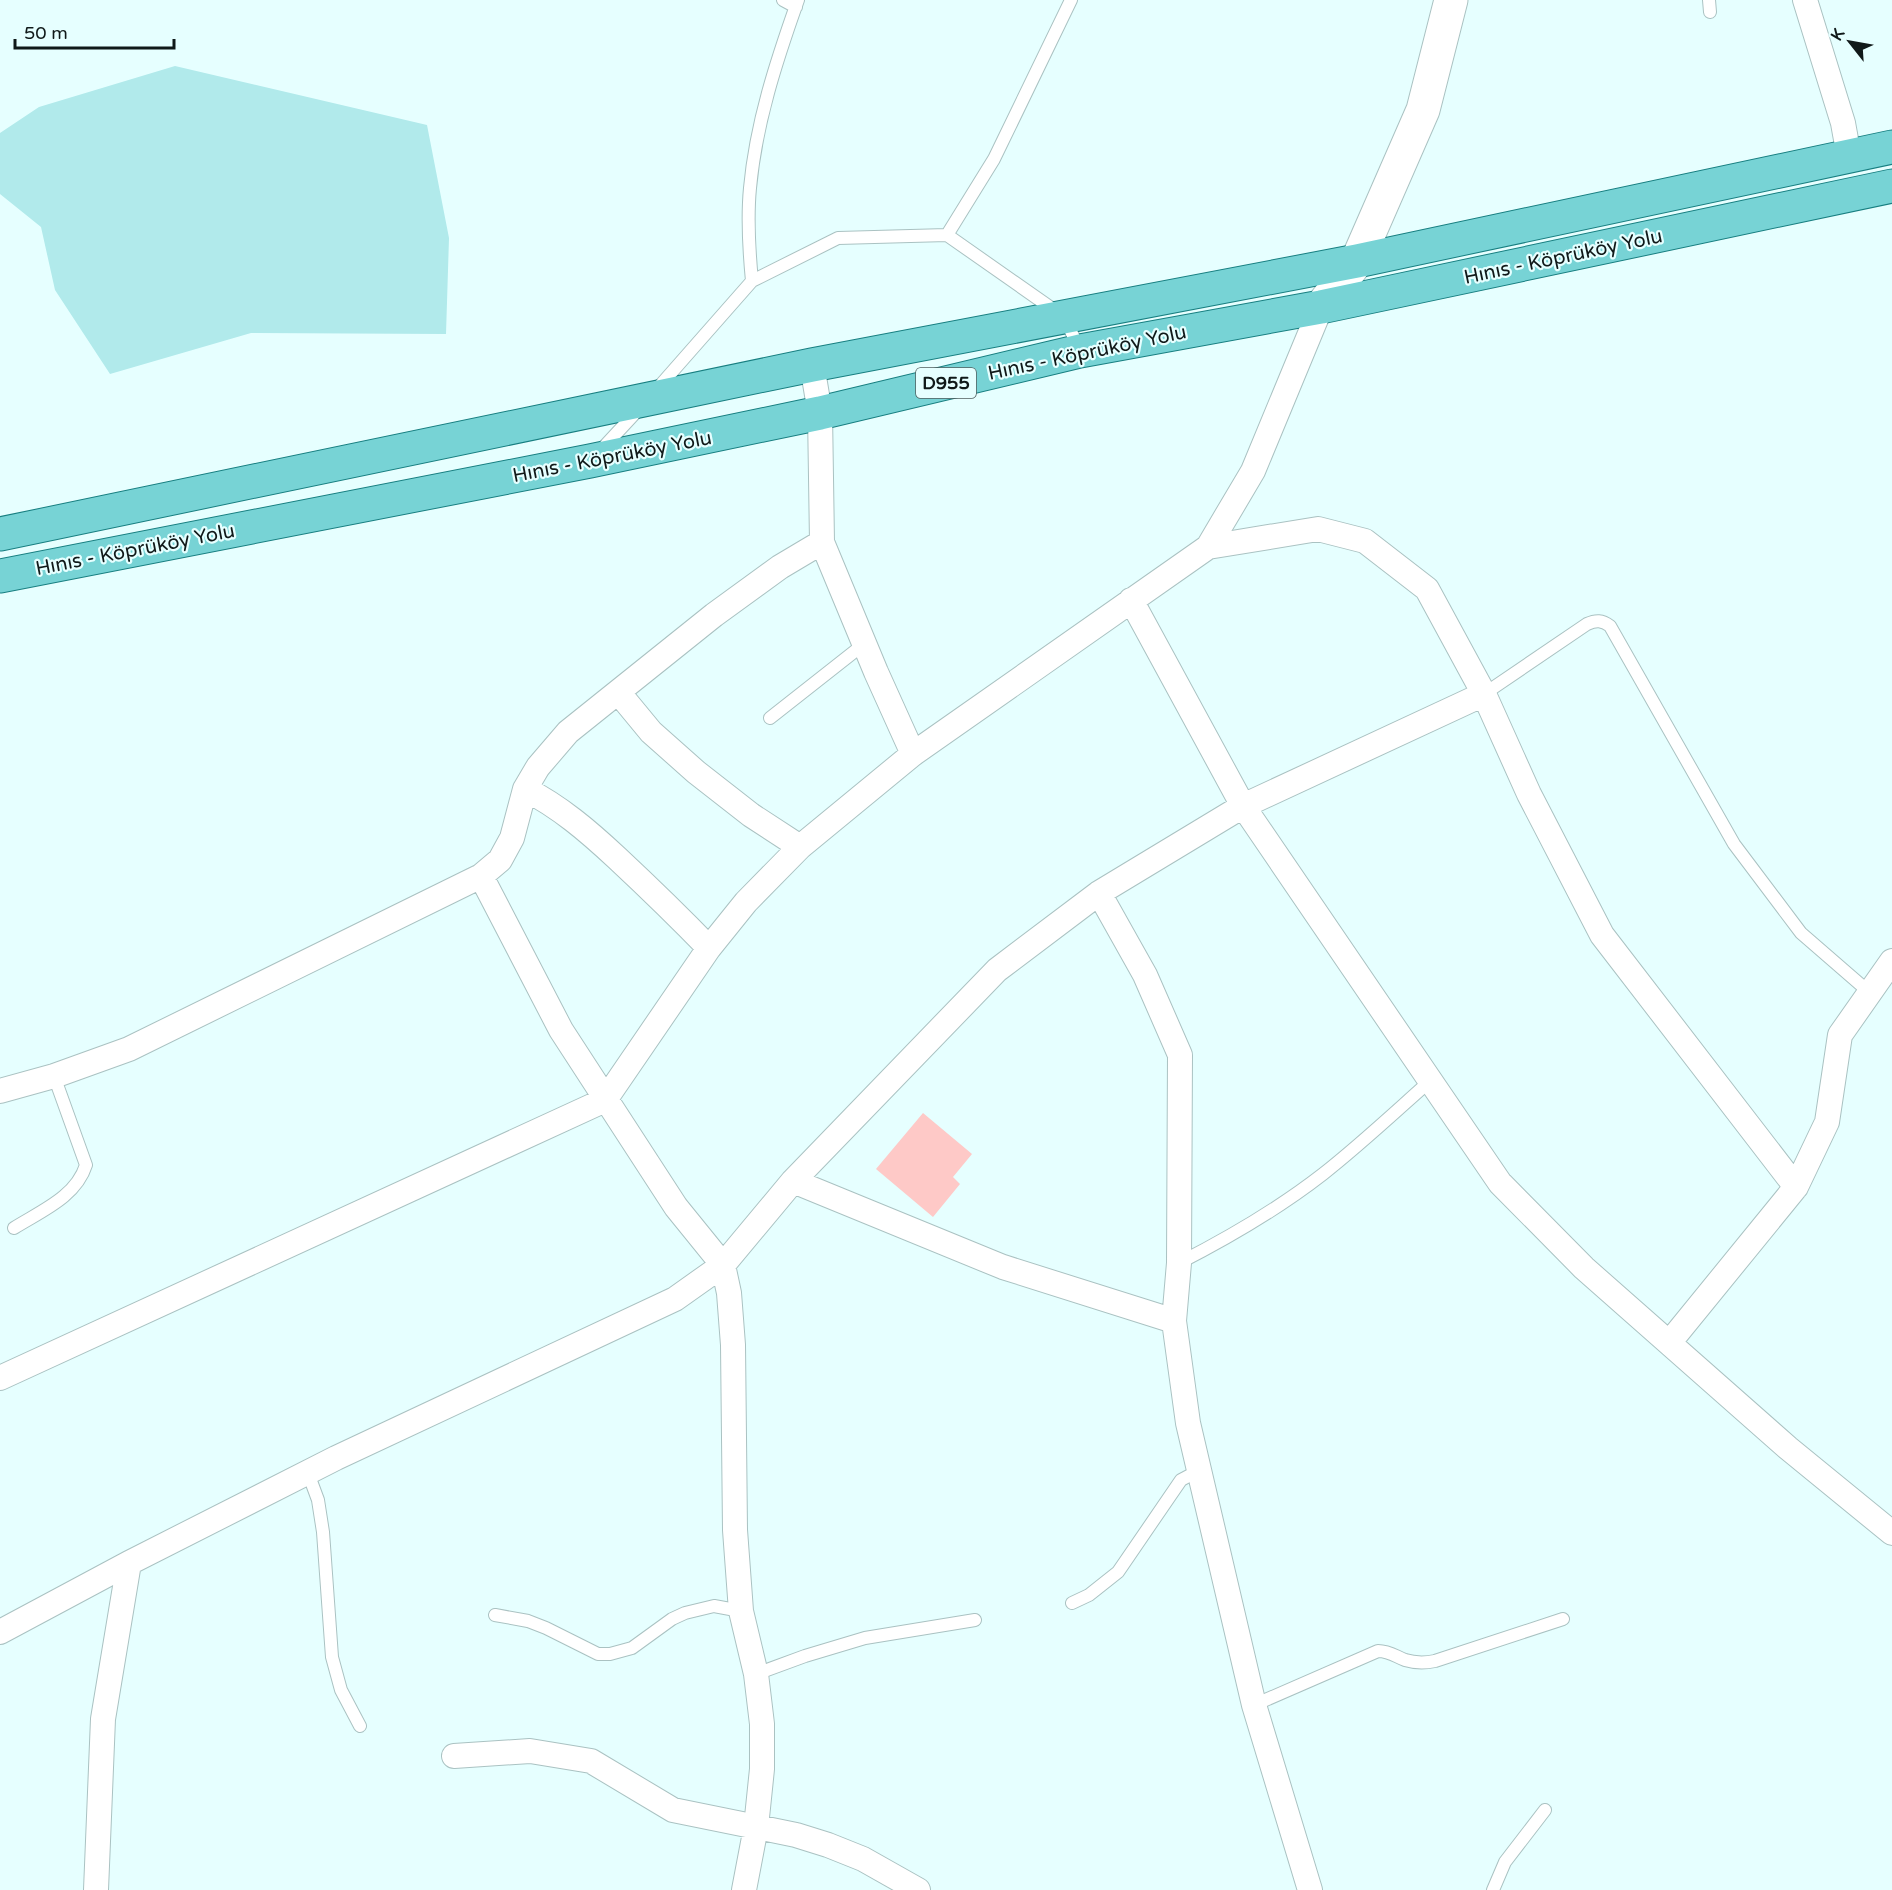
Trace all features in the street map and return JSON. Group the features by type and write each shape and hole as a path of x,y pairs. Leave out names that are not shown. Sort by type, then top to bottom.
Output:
{"main road":[{"name":"Hınıs - Köprüköy Yolu","path":"0,534 812,365 1357,261 1892,147"},
{"name":"Hınıs - Köprüköy Yolu","path":"0,576 591,461 820,413 1080,351 1321,307 1892,186"}],"street":[{"path":"0,1378 605,1100 709,948 746,902 800,847 913,754 1208,547 1253,471 1321,307 1357,261 1423,110 1451,0"},
{"path":"1805,0 1843,123 1849,156"},
{"path":"812,365 820,413 822,542 913,754"},
{"path":"1208,547 1318,529 1365,541 1427,589 1484,693 1529,794 1602,935 1796,1187"},
{"path":"0,1091 54,1076 129,1049 481,876 500,860 512,838 525,789 538,768 568,732 714,615 780,567 822,542"},
{"path":"1131,600 1243,806 1500,1183 1584,1268 1788,1448 1892,1533"},
{"path":"618,692 651,732 696,772 751,815 800,847"},
{"path":"0,1632 129,1563 309,1473 675,1299 723,1265 793,1181 997,970 1099,893 1243,806 1484,693"},
{"path":"525,789 546,800 580,824 648,886 709,948"},
{"path":"481,876 561,1030 676,1207 723,1265 729,1293 733,1345 735,1530 741,1611 756,1674 762,1735 762,1769 756,1827 744,1890"},
{"path":"1099,893 1145,975 1180,1055 1179,1263 1174,1321 1188,1423 1254,1705 1310,1890"},
{"path":"1669,1343 1796,1187 1827,1122 1840,1035 1892,961"},
{"path":"793,1181 1003,1267 1174,1321"},
{"path":"96,1890 104,1719 129,1563"},
{"path":"454,1756 530,1751 591,1761 673,1810 796,1835 828,1845 863,1859 918,1890"}],"lane":[{"path":"752,281 749,221 754,151 773,74 797,3 783,0"},
{"path":"947,235 993,159 1071,0"},
{"path":"591,461 752,281 838,238 947,235 1064,317 1080,351"},
{"path":"1484,693 1587,624 1593,621 1610,626 1734,844 1801,933 1869,992"},
{"path":"770,718 864,644"},
{"path":"14,1228 69,1193 81,1178 86,1165 54,1076"},
{"path":"1179,1263 1230,1237 1324,1173 1430,1081"},
{"path":"1072,1604 1097,1589 1118,1572 1181,1480 1200,1470"},
{"path":"309,1473 318,1500 323,1532 332,1657 341,1690 360,1726"},
{"path":"495,1615 528,1621 598,1654 610,1654 632,1648 672,1619 685,1613 714,1606 741,1611"},
{"path":"1254,1705 1378,1651 1393,1653 1418,1662 1435,1661 1563,1619"},
{"path":"756,1674 865,1638 975,1620"},
{"path":"1493,1890 1505,1862 1545,1810"}],"shaded area":[{"path":"175,66 427,125 449,238 446,334 251,333 110,374 55,290 41,227 0,194 0,133 39,107"}],"building":[{"path":"923,1113 972,1154 953,1177 960,1184 933,1217 876,1169"}]}
